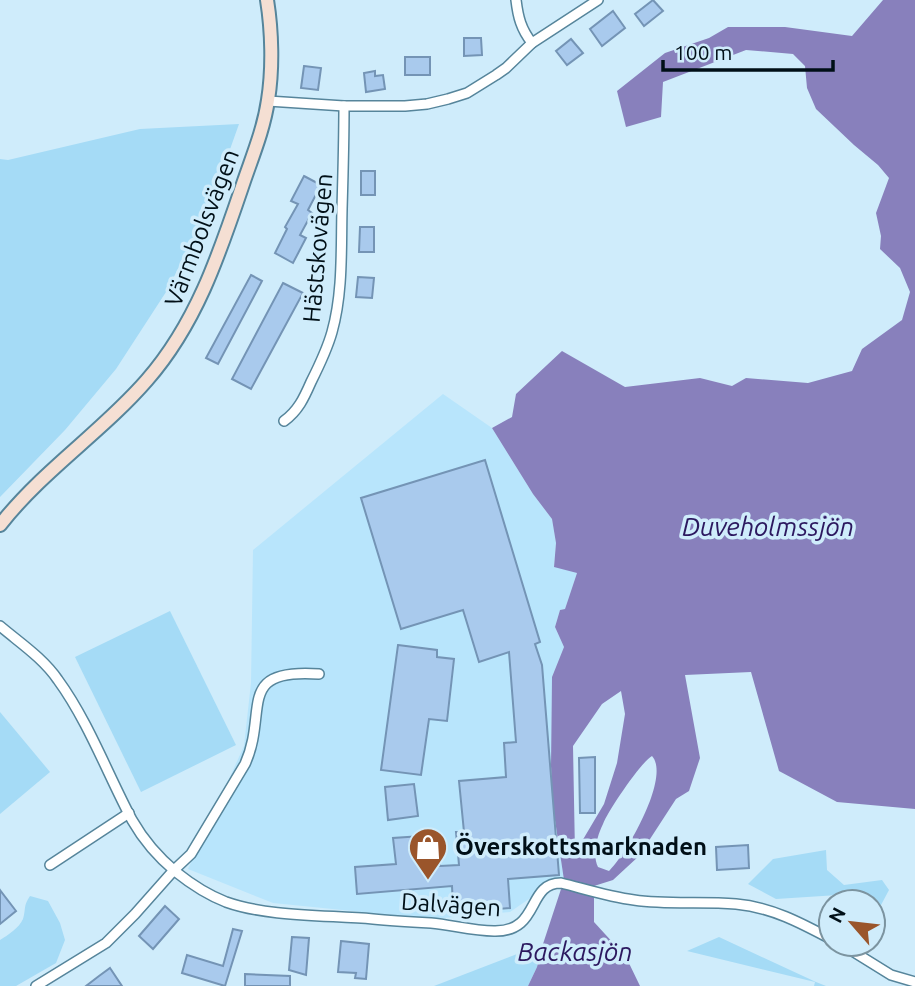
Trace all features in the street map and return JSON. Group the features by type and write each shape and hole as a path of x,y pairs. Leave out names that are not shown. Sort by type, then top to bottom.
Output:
{"street":[{"name":"Värmbolsvägen","path":"0,525 59,463 147,380 185,330 226,232 257,143 268,101 271,57 267,0"},
{"path":"516,0 518,18 531,43"},
{"path":"268,101 344,106 428,104 448,99 467,93 496,75 531,43 598,0"},
{"name":"Hästskovägen","path":"284,421 293,415 300,405 317,370 332,332 337,307 345,158 344,106"},
{"name":"Dalvägen","path":"0,626 58,679 129,813 156,854 205,892 224,901 258,910 432,923 495,932 517,926 525,920 544,888 551,883 561,883 635,900 754,906 794,920 817,932"},
{"path":"36,986 48,983 106,943 191,854 245,764 253,743 257,704 265,684 283,675 319,674"},
{"path":"50,865 129,813"},
{"path":"862,958 891,975 915,982"}],"shaded area":[{"path":"239,124 207,214 166,292 116,369 65,430 0,497 0,159 8,160 140,129"},
{"path":"443,394 492,428 533,494 552,519 556,543 554,566 577,573 565,609 560,610 555,627 564,647 552,677 553,807 564,880 558,879 510,912 432,919 273,903 188,869 244,746 251,683 253,550"},
{"path":"170,611 236,745 141,792 75,657"},
{"path":"0,712 50,772 0,814"},
{"path":"826,850 827,870 844,885 882,880 889,890 887,894 887,888 817,888 817,896 776,899 748,884 773,859"},
{"path":"30,896 48,901 60,923 65,940 56,963 16,986 0,986 0,940 21,922"},
{"path":"719,937 826,986 814,986 815,982 687,951"},
{"path":"543,944 528,986 434,986"}],"water":[{"name":"Duveholmssjön","path":"883,0 915,0 915,809 837,802 779,771 751,672 685,675 700,758 689,791 676,799 639,856 613,880 594,886 594,922 626,957 640,986 528,986 537,967 564,880 553,807 552,677 564,647 555,627 560,610 565,609 577,573 554,567 556,543 552,519 533,494 492,428 512,417 516,394 562,351 625,387 700,378 732,386 746,378 808,383 852,371 862,349 902,320 910,292 900,268 880,249 881,236 876,213 889,178 816,109 807,88 805,66 793,54 746,50 663,82 661,117 626,127 617,91 665,53 709,38 728,27 785,27 852,36","holes":["621,691 625,714 617,763 604,804 575,853 573,746 602,704","652,756 656,766 656,781 644,815 617,862 609,871 598,867 596,846 606,818 633,777"]}],"building":[{"path":"653,0 663,11 644,26 635,14"},
{"path":"613,11 625,28 602,46 590,29"},
{"path":"464,38 481,38 482,55 464,56"},
{"path":"571,39 583,53 567,65 556,51"},
{"path":"405,57 430,57 430,75 405,75"},
{"path":"304,66 321,68 318,90 301,88"},
{"path":"375,71 375,76 383,75 385,89 366,92 364,73"},
{"path":"361,171 375,171 375,195 361,195"},
{"path":"304,176 321,185 308,210 312,213 300,235 306,238 293,263 275,253 298,204 291,201"},
{"path":"360,227 374,227 374,252 359,252"},
{"path":"251,275 262,281 218,364 206,358"},
{"path":"358,277 374,278 372,298 356,297"},
{"path":"283,283 303,293 251,389 232,379"},
{"path":"485,460 540,642 535,644 542,665 559,875 508,879 510,908 498,909 497,904 453,907 452,886 357,894 355,867 396,864 393,838 437,835 440,866 459,865 456,832 464,832 459,781 506,777 504,743 516,742 509,652 479,662 463,610 401,629 361,498"},
{"path":"398,645 437,650 437,657 454,659 447,721 429,719 421,775 381,770"},
{"path":"595,757 595,813 580,813 579,758"},
{"path":"414,784 418,816 388,820 385,787"},
{"path":"748,845 749,868 717,870 716,847"},
{"path":"0,890 16,911 0,924"},
{"path":"165,906 179,919 153,949 139,936"},
{"path":"233,929 242,931 225,986 182,973 187,955 223,966"},
{"path":"292,937 309,938 306,975 289,970"},
{"path":"341,941 369,944 366,979 355,978 356,973 338,972"},
{"path":"110,968 122,986 86,986 99,976"},
{"path":"245,974 290,976 290,986 245,986"}],"place":[{"name":"Överskottsmarknaden","path":"428,881"}],"water label":[{"name":"Backasjön","path":"575,952"}]}
